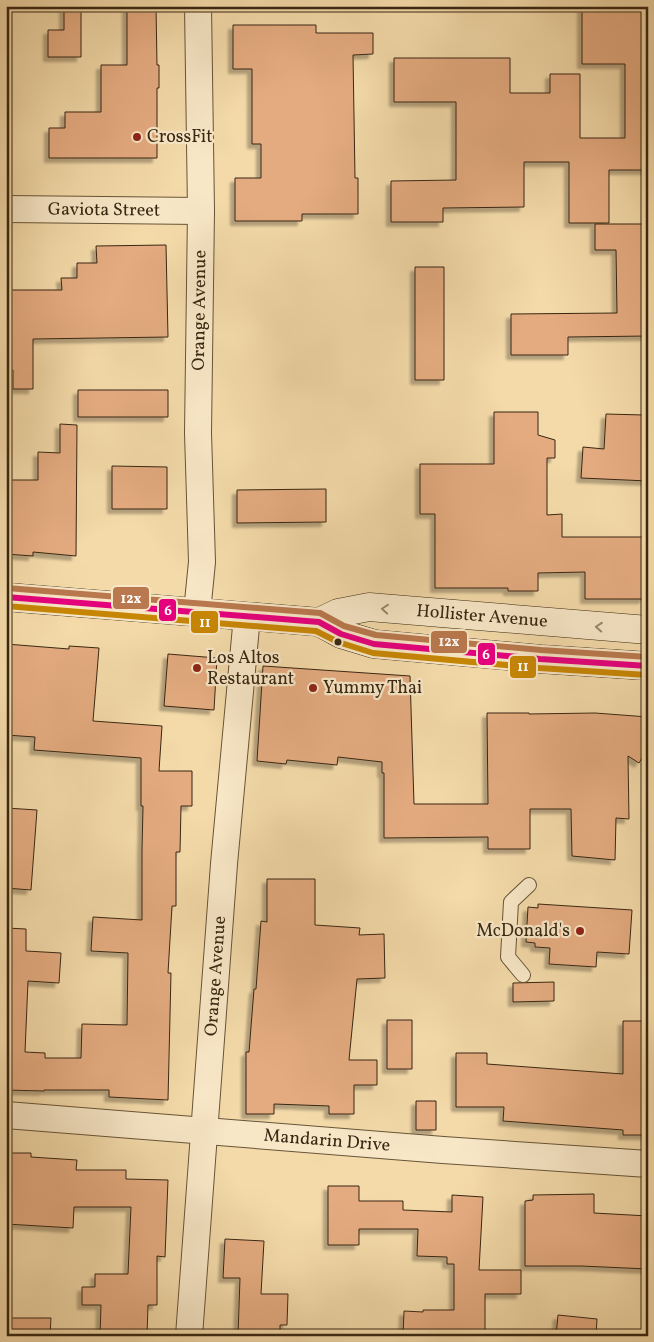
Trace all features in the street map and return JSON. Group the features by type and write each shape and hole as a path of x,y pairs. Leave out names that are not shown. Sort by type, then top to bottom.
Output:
{"main road":[{"name":"Hollister Avenue","path":"6,596 318,622 341,634 374,644 540,659 648,666"},
{"name":"Hollister Avenue","path":"318,622 338,613 369,607 648,630"}],"street":[{"name":"Orange Avenue","path":"197,612 202,562 198,385 200,211 198,6"},
{"name":"Gaviota Street","path":"6,209 200,211"},
{"name":"Orange Avenue","path":"190,1336 224,864 247,616"},
{"name":"Mandarin Drive","path":"6,1115 443,1150 648,1164"}],"lane":[{"path":"523,975 508,957 511,902 529,885"}],"building":[{"path":"64,6 81,6 81,57 48,57 48,30 64,30"},
{"path":"127,6 156,6 157,65 159,65 159,88 157,88 157,158 49,158 49,128 65,128 65,112 101,112 101,65 127,65"},
{"path":"582,6 648,6 648,170 609,170 609,223 569,223 569,162 524,162 524,207 443,208 443,222 391,222 391,181 456,180 456,102 394,102 394,58 510,58 510,93 550,93 550,74 580,74 580,138 625,138 625,64 582,64"},
{"path":"233,25 316,25 316,33 373,33 373,54 353,55 355,178 358,178 358,214 302,214 302,221 235,221 235,178 261,178 261,144 252,144 252,69 233,69"},
{"path":"595,224 648,224 648,336 568,337 568,355 511,355 511,314 617,313 616,250 595,250"},
{"path":"166,245 168,337 33,339 33,389 13,389 13,370 6,370 6,290 62,290 61,278 77,278 77,263 97,263 96,246"},
{"path":"415,267 444,267 444,380 415,380"},
{"path":"78,390 168,390 168,417 78,417"},
{"path":"494,412 538,412 538,435 555,440 555,458 547,458 547,515 562,514 562,537 648,537 648,596 644,596 644,599 585,599 585,572 538,573 538,591 508,591 508,588 435,588 435,514 420,514 420,464 494,464"},
{"path":"606,414 644,415 643,434 648,435 648,481 581,478 583,447 604,449"},
{"path":"60,424 77,425 76,556 33,552 33,556 6,554 6,480 38,480 38,452 60,453"},
{"path":"112,466 167,467 167,509 112,509"},
{"path":"326,489 326,522 237,523 237,490"},
{"path":"6,644 69,649 69,646 99,648 93,721 162,726 159,771 192,771 192,806 181,806 180,852 176,852 176,906 172,906 168,973 171,973 168,1100 109,1097 109,1090 6,1090 6,928 26,929 26,951 61,953 59,983 28,981 25,1052 45,1053 45,1058 81,1058 82,1024 127,1025 128,953 91,951 93,917 142,920 143,806 141,806 141,758 34,750 35,737 6,735"},
{"path":"168,654 217,658 214,710 164,706"},
{"path":"263,666 410,676 414,804 488,804 487,713 595,713 648,717 648,748 639,763 628,756 629,819 616,818 615,860 572,856 571,809 530,809 530,849 488,849 488,837 384,838 384,773 382,773 382,762 338,757 337,765 287,760 286,764 257,761"},
{"path":"6,808 37,810 31,890 6,888"},
{"path":"267,879 315,879 315,925 360,928 359,935 384,934 385,978 357,979 349,1060 377,1060 377,1085 354,1085 354,1114 329,1114 329,1106 274,1104 274,1114 246,1114 246,1052 249,1052 261,921 267,922"},
{"path":"538,904 632,910 629,954 597,952 596,967 549,964 550,948 535,947 535,943 526,942 528,907 538,908"},
{"path":"554,982 554,1001 513,1002 513,983"},
{"path":"387,1020 412,1020 412,1069 387,1069"},
{"path":"623,1021 648,1021 648,1135 623,1135 623,1130 503,1121 504,1107 456,1107 456,1053 487,1053 487,1064 623,1074"},
{"path":"416,1101 436,1101 436,1130 416,1130"},
{"path":"6,1153 31,1153 31,1157 77,1160 76,1170 126,1170 126,1179 168,1180 165,1257 157,1256 157,1305 148,1305 147,1336 100,1336 101,1305 82,1305 82,1287 95,1287 95,1274 128,1274 131,1207 74,1207 73,1228 6,1224"},
{"path":"328,1186 359,1186 359,1201 403,1201 403,1210 452,1212 452,1195 483,1197 479,1270 521,1270 521,1294 485,1294 485,1336 403,1336 404,1311 454,1310 454,1264 447,1264 447,1257 417,1256 418,1229 359,1229 359,1245 328,1245"},
{"path":"594,1194 594,1213 648,1216 648,1269 525,1266 525,1201 533,1200 533,1195"},
{"path":"225,1239 264,1241 261,1294 288,1294 287,1325 280,1325 280,1336 238,1336 240,1278 223,1278"},
{"path":"558,1315 597,1319 596,1336 556,1336"},
{"path":"6,1318 51,1318 50,1336 6,1336"}],"transit line":[{"name":"12x","path":"7,588 320,613 344,626 376,635 541,650 648,657"},
{"name":"6","path":"6,597 319,622 341,634 374,644 540,659 648,666"},
{"name":"11","path":"6,606 316,631 338,642 373,653 539,668 647,675"}],"place":[{"name":"CrossFit","path":"137,137"},
{"name":"Los Altos Restaurant","path":"197,668"},
{"name":"Yummy Thai","path":"313,688"},
{"name":"McDonald's","path":"580,931"}]}
